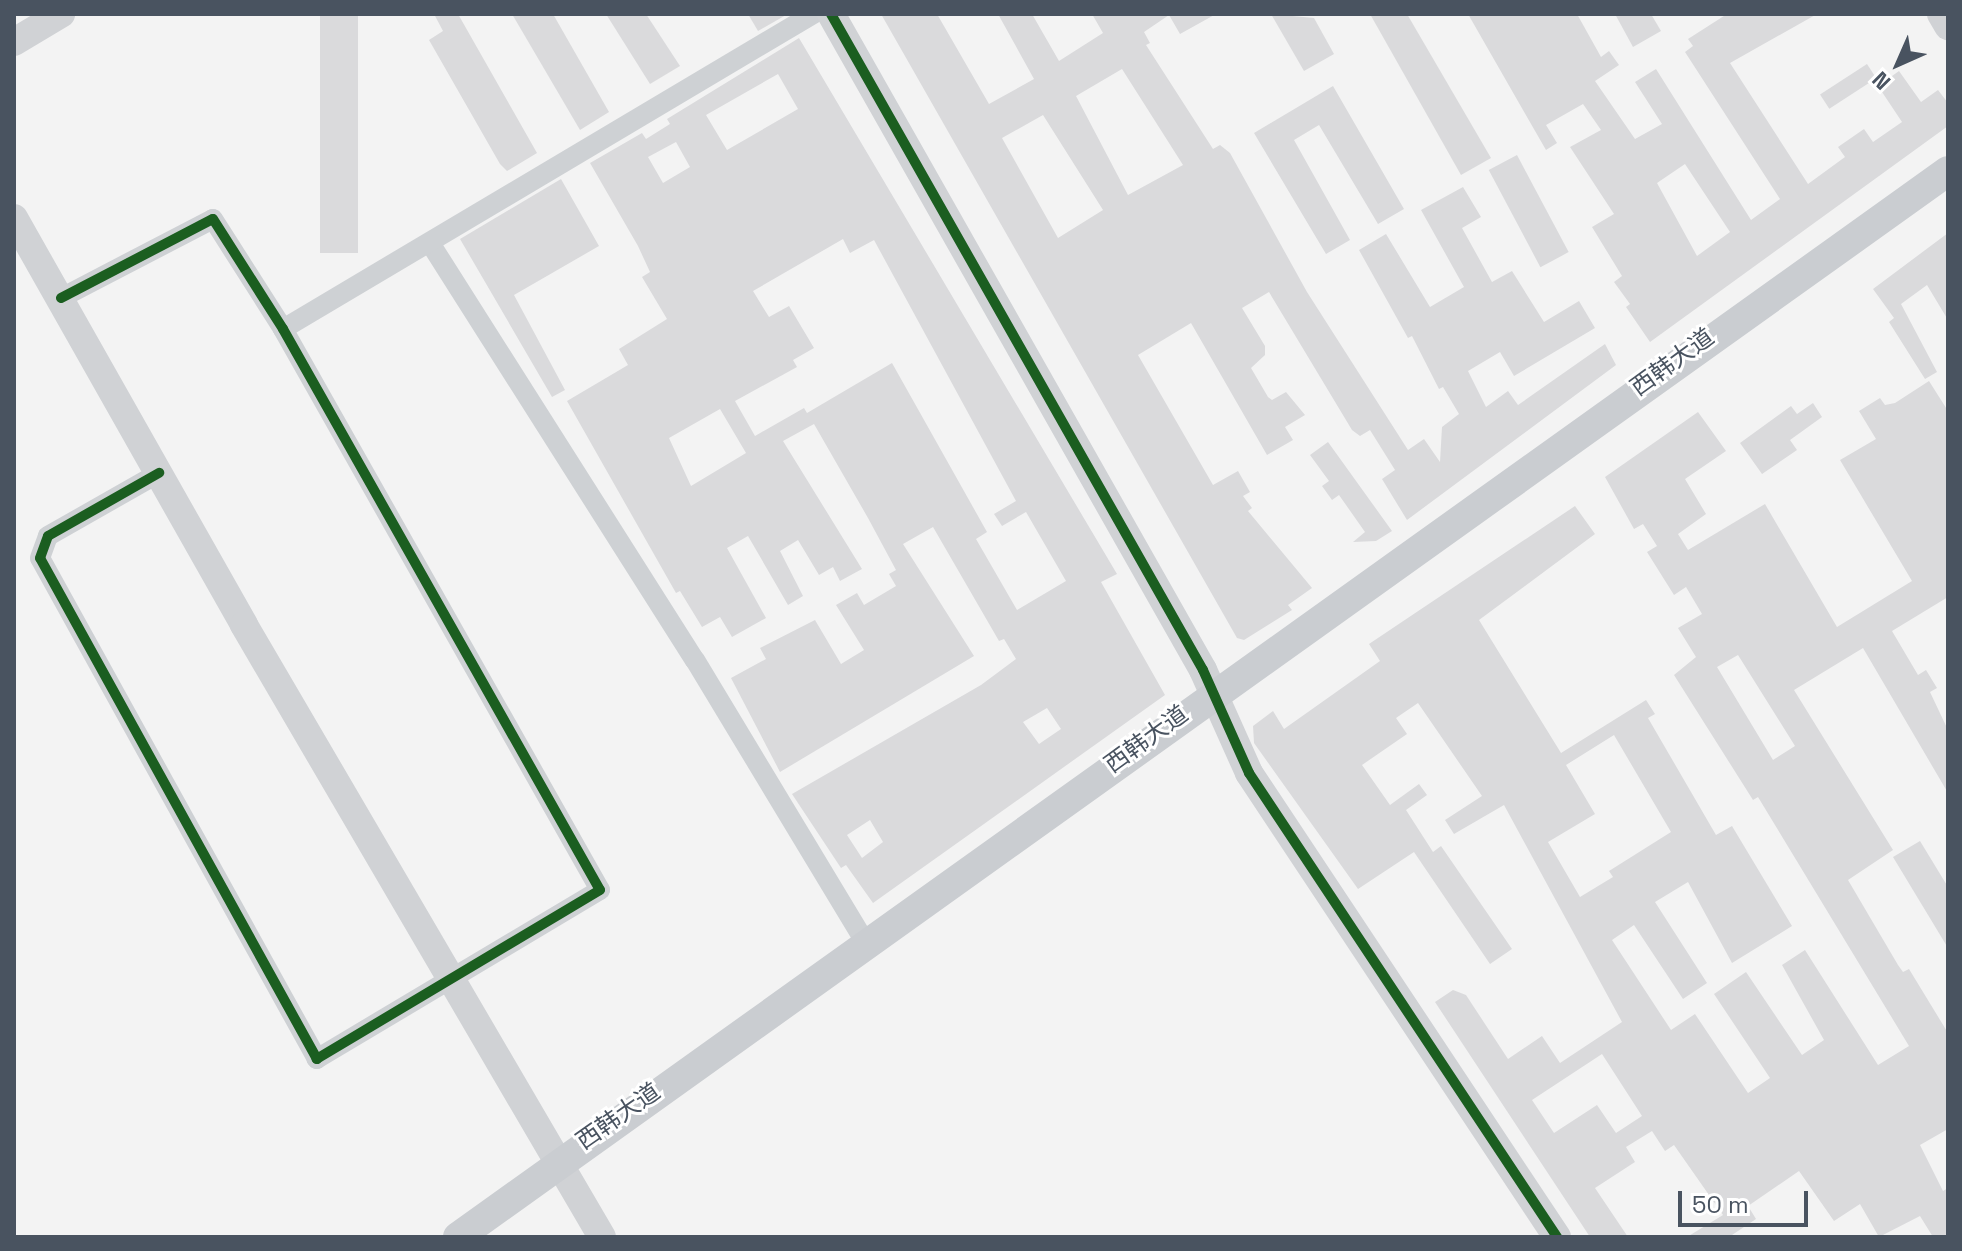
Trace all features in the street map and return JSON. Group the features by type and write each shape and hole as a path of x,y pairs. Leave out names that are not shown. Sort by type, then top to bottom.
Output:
{"main road":[{"name":"西韩大道","path":"482,1237 563,1171 867,945 1215,706 1948,171"},
{"name":"西韩大道","path":"458,1237 563,1171 1948,188"}],"street":[{"path":"14,42 61,14"},
{"path":"283,329 813,14"},
{"path":"831,14 1203,670 1215,706 1249,773 1557,1237"},
{"path":"1941,14 1948,26"},
{"path":"14,218 450,980 602,1237"},
{"path":"61,298 213,219 283,329 600,890 317,1059 40,558 48,536 159,473"},
{"path":"430,243 695,660 867,945"}],"building":[{"path":"320,14 358,14 358,253 320,253"},
{"path":"434,14 458,14 537,153 507,171 500,164 429,40 443,31"},
{"path":"512,14 553,14 609,112 580,130"},
{"path":"606,14 646,14 680,66 650,84"},
{"path":"748,14 786,14 786,15 758,31"},
{"path":"881,14 937,14 989,104 1034,79 998,14 1032,14 1059,61 1103,33 1092,14 1216,14 1180,34 1169,15 1144,32 1150,43 1146,45 1213,149 1220,145 1230,153 1307,292 1408,450 1424,439 1440,462 1442,427 1459,414 1443,387 1439,389 1412,336 1408,338 1359,250 1386,234 1430,307 1464,287 1421,210 1463,187 1481,217 1462,228 1492,282 1512,271 1544,322 1579,301 1595,328 1514,376 1500,352 1468,371 1486,407 1508,391 1518,405 1605,344 1616,365 1407,520 1382,479 1395,470 1370,430 1360,436 1352,430 1269,292 1242,308 1265,346 1265,355 1251,368 1268,397 1272,400 1286,392 1305,415 1285,427 1293,440 1267,455 1191,323 1138,355 1213,485 1238,471 1250,492 1243,496 1252,508 1248,511 1312,588 1288,605 1292,610 1244,640 1237,638","holes":["1122,69 1183,165 1128,195 1076,96","1043,115 1103,210 1058,238 1002,138"]},
{"path":"1271,14 1314,18 1334,54 1304,71"},
{"path":"1370,14 1407,14 1491,158 1461,175"},
{"path":"1468,14 1577,14 1601,57 1609,51 1619,65 1595,81 1635,139 1662,124 1635,82 1656,69 1751,220 1780,199 1685,52 1693,46 1688,39 1727,14 1817,14 1730,63 1808,184 1845,157 1838,147 1864,129 1873,142 1902,122 1878,86 1899,71 1921,102 1938,90 1948,103 1948,126 1650,342 1626,307 1630,304 1614,282 1622,276 1592,227 1614,214 1570,147 1601,130 1583,104 1546,125 1557,143 1546,150","holes":["1685,164 1730,232 1697,256 1657,183"]},
{"path":"1615,14 1651,14 1661,31 1633,47"},
{"path":"799,38 1117,574 1101,582 1165,695 873,903 846,865 841,868 792,794 981,685 1016,659 1004,639 999,641 933,527 903,544 974,656 780,772 731,678 766,659 760,648 815,620 841,664 864,650 836,605 857,593 864,605 896,586 889,574 896,570 814,424 783,441 862,569 840,581 833,567 819,575 798,540 780,551 803,596 788,605 748,536 727,548 766,618 732,637 720,617 702,627 680,591 676,593 567,401 628,365 619,349 667,319 642,277 650,272 638,246 590,163 642,133 646,139 670,124 667,119","holes":["778,74 798,109 727,150 706,115","676,142 690,167 663,183 648,157","843,239 850,253 874,240 1016,501 994,514 1002,526 1026,512 1066,581 1017,610 976,539 987,532 892,363 807,413 804,408 755,436 735,401 797,367 793,360 814,348 789,306 769,317 753,291","720,409 746,453 691,486 669,438","1047,708 1061,729 1039,744 1023,722","870,820 883,842 862,858 847,835"]},
{"path":"1867,64 1876,78 1829,109 1820,94"},
{"path":"1333,86 1404,209 1378,224 1319,125 1294,140 1350,240 1326,254 1254,133"},
{"path":"1517,155 1569,252 1540,267 1489,170"},
{"path":"561,179 599,246 514,295 565,390 552,397 460,239"},
{"path":"1948,233 1948,320 1927,285 1901,304 1937,372 1925,379 1889,322 1894,318 1873,289"},
{"path":"1929,381 1948,411 1948,597 1892,631 1918,675 1926,670 1937,688 1930,692 1948,730 1948,793 1863,648 1794,690 1893,850 1848,880 1898,965 1903,972 1909,969 1948,1033 1948,1129 1920,1145 1943,1191 1948,1188 1948,1237 1933,1237 1920,1216 1879,1237 1860,1204 1834,1221 1799,1171 1748,1206 1756,1219 1729,1237 1687,1237 1723,1215 1674,1145 1665,1151 1652,1131 1626,1147 1635,1162 1595,1188 1628,1237 1590,1237 1435,1002 1453,990 1466,995 1508,1059 1542,1036 1560,1063 1622,1022 1504,805 1454,834 1445,820 1482,796 1418,703 1396,718 1407,734 1362,765 1390,805 1419,784 1427,795 1406,810 1433,852 1441,846 1512,949 1490,964 1414,852 1358,889 1254,743 1253,726 1273,711 1284,729 1380,661 1369,644 1575,506 1595,534 1479,620 1561,753 1646,700 1655,714 1648,718 1716,835 1732,826 1792,926 1732,963 1688,882 1655,902 1707,983 1683,999 1634,925 1612,940 1671,1030 1695,1014 1748,1093 1770,1078 1714,994 1746,972 1802,1055 1824,1040 1782,965 1805,950 1878,1065 1909,1046 1758,797 1753,800 1674,675 1696,657 1678,628 1702,614 1686,587 1674,595 1647,552 1657,546 1643,524 1634,529 1605,477 1698,412 1726,451 1685,479 1706,514 1678,534 1688,550 1765,504 1837,627 1912,581 1840,460 1876,439 1859,411 1880,398 1885,405 1895,403","holes":["1738,655 1795,746 1773,760 1717,667","1614,735 1671,832 1609,871 1613,877 1580,897 1548,842 1595,814 1566,765","1602,1054 1642,1116 1616,1133 1597,1105 1554,1133 1532,1100"]},
{"path":"1813,403 1822,417 1790,440 1797,450 1762,474 1740,443 1791,406 1797,414"},
{"path":"1328,442 1392,531 1376,541 1353,542 1365,532 1339,495 1332,500 1322,486 1329,481 1310,455"},
{"path":"1920,841 1948,887 1948,948 1893,857"}],"cycle path":[{"path":"831,14 1203,670 1249,773 1557,1237"},
{"path":"61,298 213,219 283,329 600,890 317,1059 40,558 48,536 159,473"}]}
